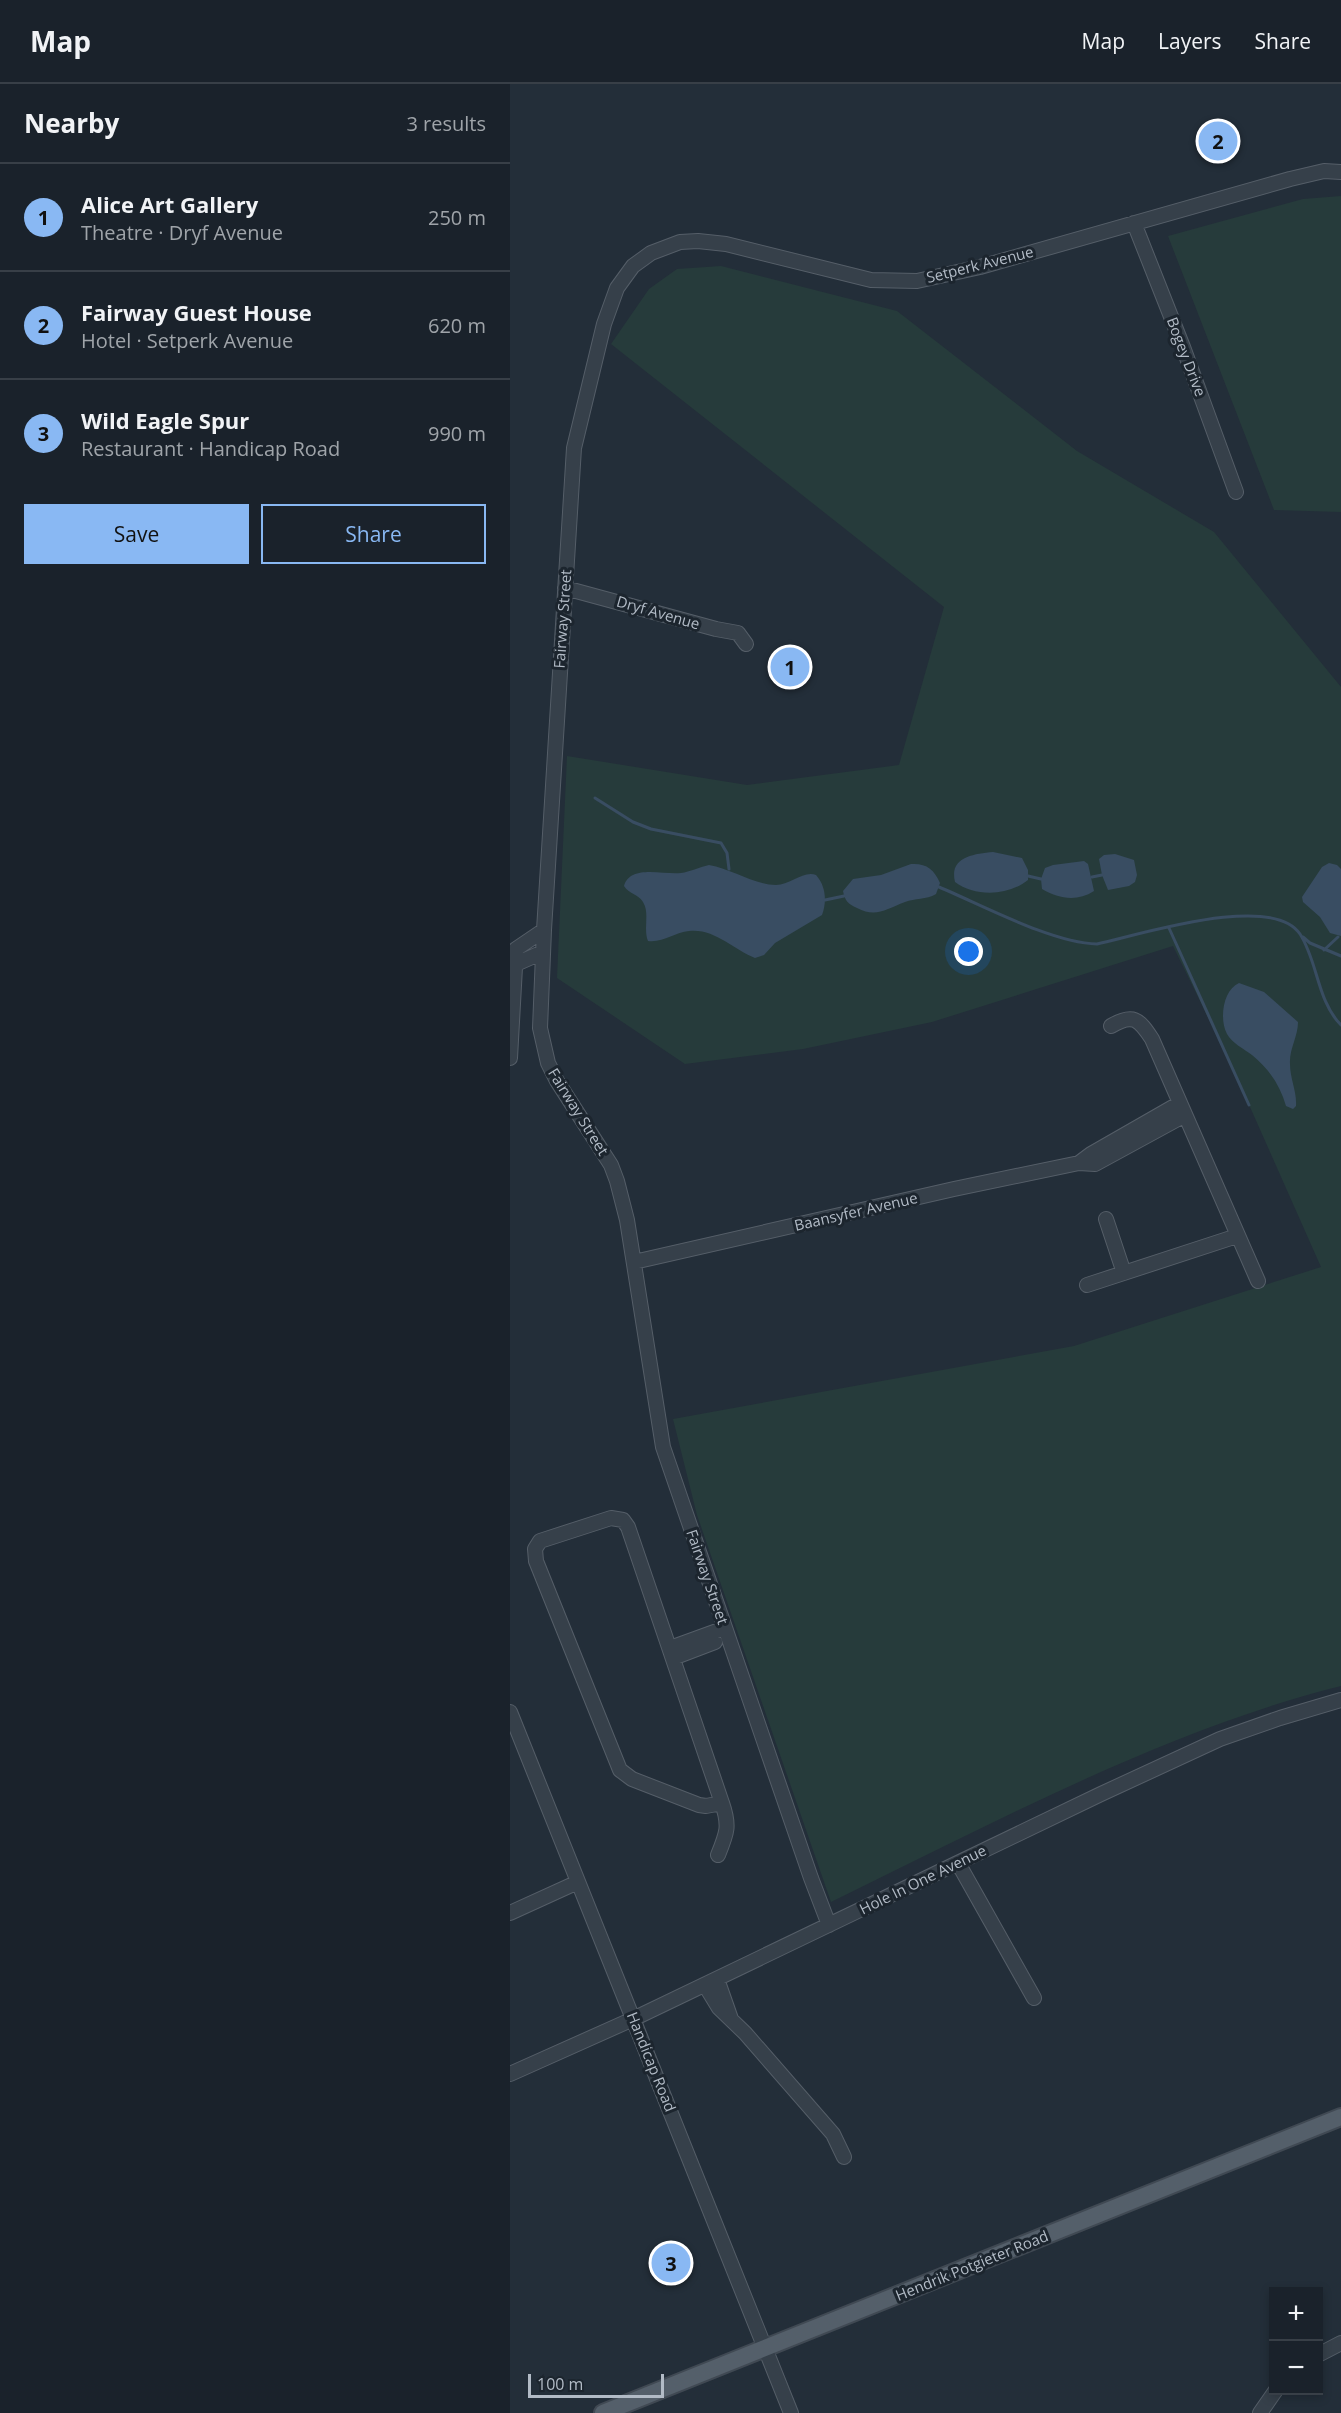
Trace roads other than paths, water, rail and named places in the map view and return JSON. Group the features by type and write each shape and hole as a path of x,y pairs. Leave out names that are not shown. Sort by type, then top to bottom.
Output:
{"main road":[{"name":"Hendrik Potgieter Road","path":"603,2413 1341,2117"}],"street":[{"name":"Setperk Avenue","path":"624,276 642,259 663,247 698,240 726,244 871,280 917,281 980,267 1312,173 1341,172"},
{"name":"Bogey Drive","path":"1134,223 1236,492"},
{"name":"Fairway Street","path":"624,276 609,308 574,448 540,1028 548,1063 569,1101 611,1165 617,1180 627,1220 663,1447 829,1925"},
{"name":"Dryf Avenue","path":"565,588 738,633 746,644"},
{"path":"510,1058 517,947 544,930"},
{"path":"516,964 543,952"},
{"path":"1111,1026 1124,1018 1131,1019 1144,1028 1258,1281"},
{"name":"Baansyfer Avenue","path":"634,1262 954,1189 1079,1163 1095,1164 1182,1109"},
{"path":"1106,1219 1124,1273"},
{"path":"1087,1285 1237,1236"},
{"path":"718,1855 728,1832 726,1813 628,1527 623,1520 611,1518 540,1541 535,1554 536,1561 620,1770 632,1779 699,1805 722,1803"},
{"path":"671,1653 726,1632"},
{"name":"Hole In One Avenue","path":"510,2074 633,2019 1220,1739 1341,1700"},
{"name":"Handicap Road","path":"510,1712 791,2413"},
{"path":"958,1863 1034,1998"},
{"path":"510,1913 578,1882"},
{"path":"711,1982 731,2019 832,2134 844,2157"},
{"path":"1323,2352 1341,2343"},
{"path":"1260,2413 1273,2395"}],"water":[{"path":"993,852 1022,858 1028,870 1028,880 1011,889 991,893 972,890 955,882 956,867 964,858"},
{"path":"1115,854 1134,860 1137,875 1135,882 1129,886 1108,890 1099,859 1104,855"},
{"path":"1084,861 1088,864 1094,891 1081,897 1068,898 1042,889 1041,879 1045,868"},
{"path":"1329,863 1341,869 1341,936 1330,933 1320,917 1303,902 1302,897 1322,867"},
{"path":"911,864 925,866 935,874 940,883 936,894 876,912 864,911 846,900 843,891 853,879 881,875"},
{"path":"709,865 759,882 776,885 807,874 816,875 825,894 822,915 775,943 764,955 755,958 715,936 698,931 648,941 645,906 641,899 624,886 627,879 640,873 681,873"},
{"path":"1239,983 1264,992 1298,1022 1290,1059 1296,1101 1293,1109 1286,1106 1277,1084 1264,1066 1227,1034 1223,1021 1224,1006 1229,992"}],"waterway":[{"path":"595,798 633,822 651,829 721,843 727,853 729,869"},
{"path":"1092,877 1102,875"},
{"path":"1028,876 1041,879"},
{"path":"939,887 1039,930 1079,942 1097,944 1172,926 1235,916 1262,917 1285,922 1300,934 1306,945 1327,1005 1341,1025"},
{"path":"825,900 844,896"},
{"path":"1169,928 1249,1105"},
{"path":"1303,937 1310,943 1341,956"},
{"path":"1324,950 1338,937"}],"place":[{"name":"Fairway Guest House","path":"1218,141"},
{"name":"Alice Art Gallery","path":"790,667"},
{"name":"Wild Eagle Spur","path":"671,2263"}]}
